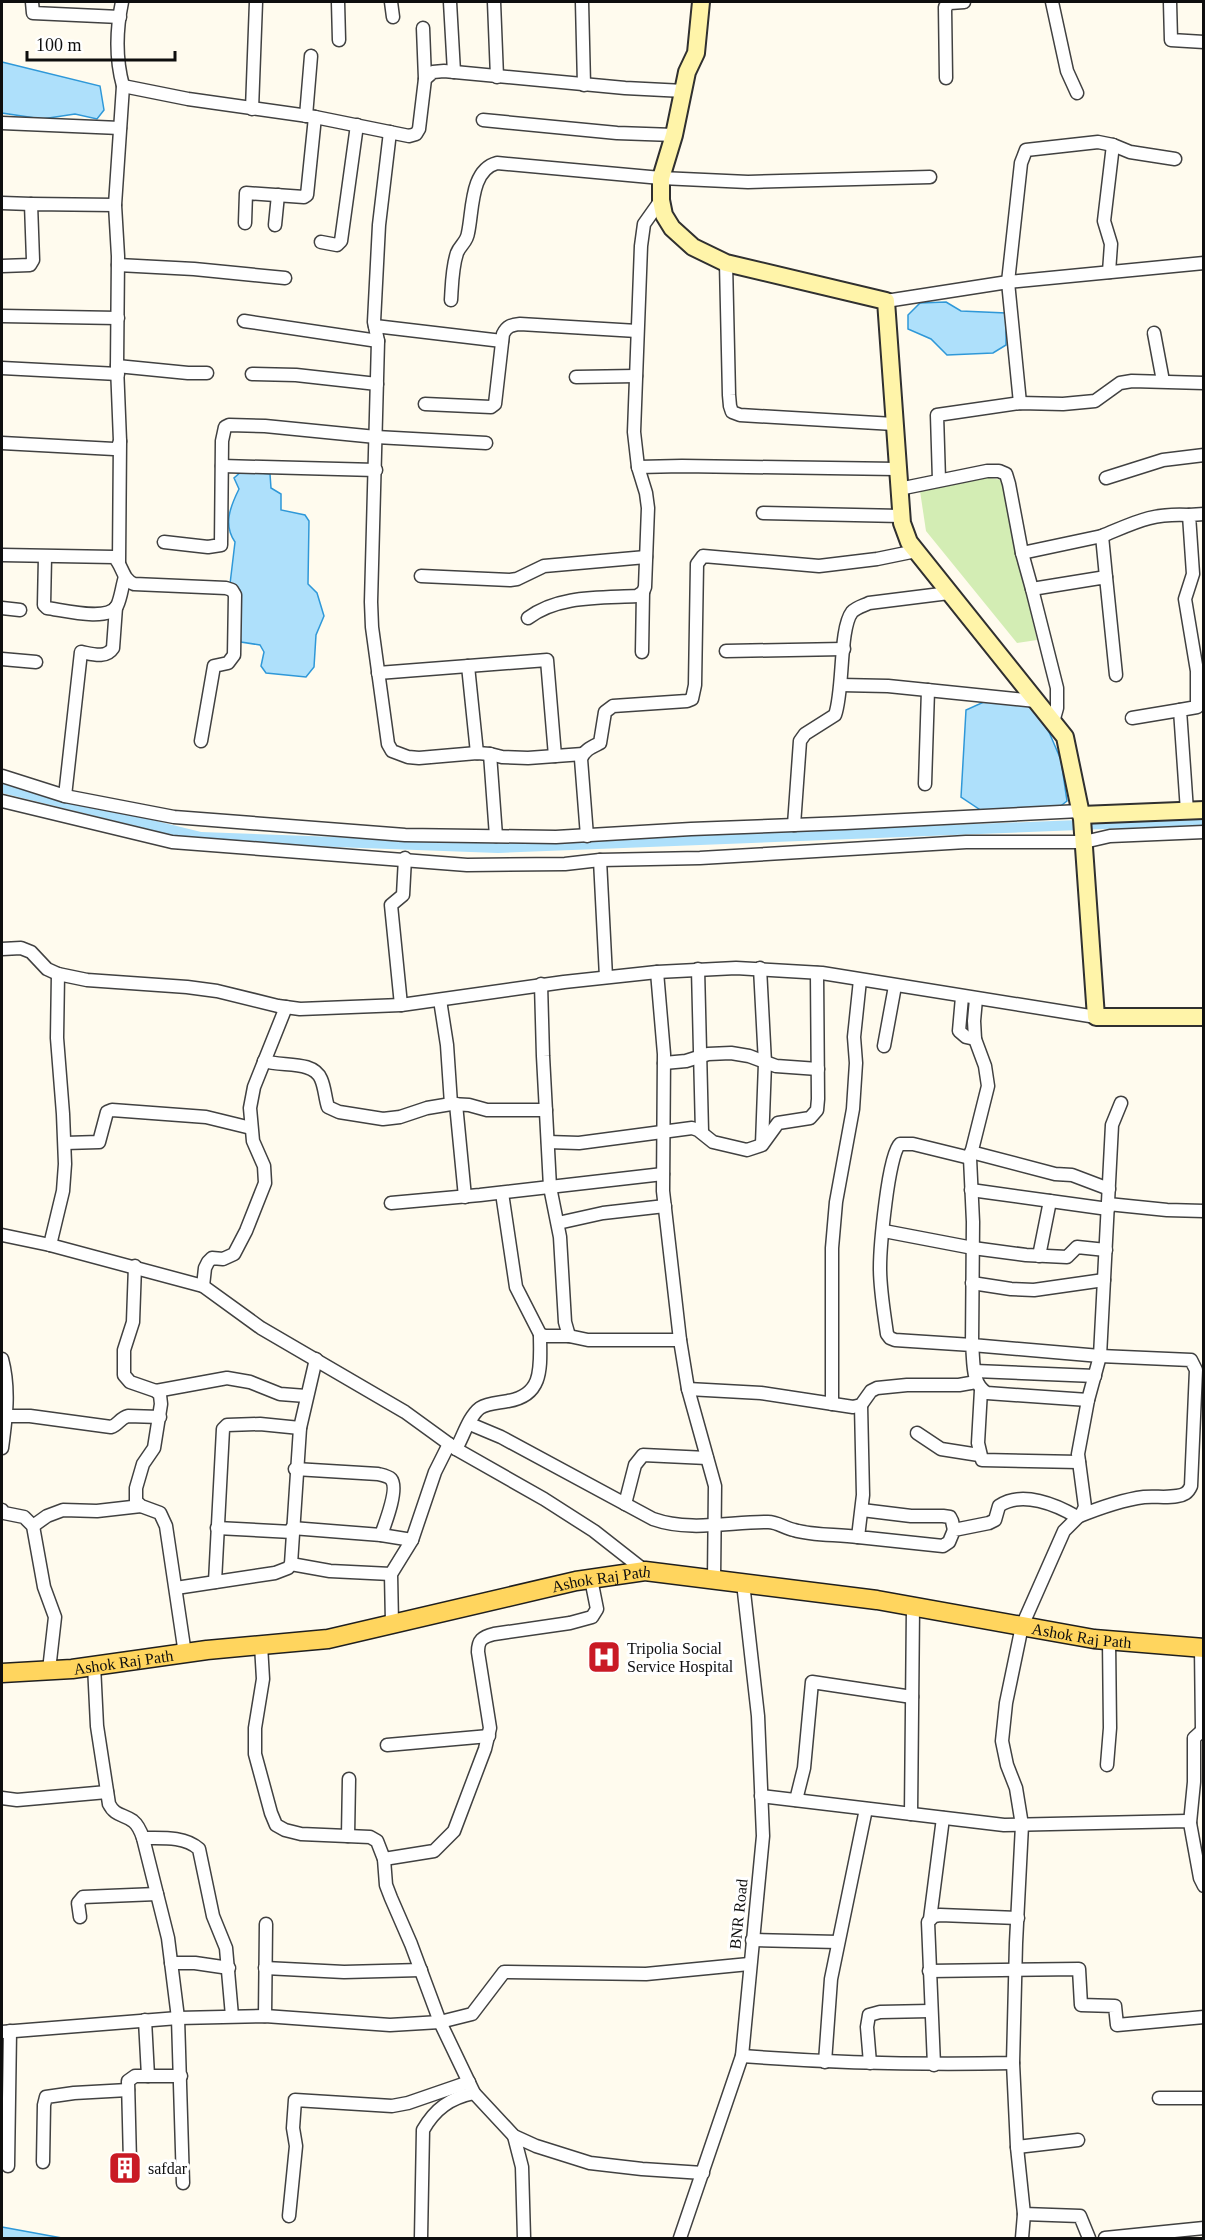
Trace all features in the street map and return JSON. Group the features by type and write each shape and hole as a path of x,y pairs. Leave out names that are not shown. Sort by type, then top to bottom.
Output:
{"main road":[{"path":"687,72 684,56 690,2"},
{"path":"701,2 696,53 687,72 674,135 661,178 664,215 672,228 693,247 726,263 886,301 901,516 909,542 1065,737 1084,840 1096,1017 1203,1017"},
{"path":"1081,815 1195,810"},
{"name":"Ashok Raj Path","path":"2,1673 49,1670 328,1639 591,1579 645,1571 913,1607 1109,1640 1202,1648"}],"street":[{"path":"32,2 33,13 120,17"},
{"path":"122,2 116,54 123,86 115,205 120,441 119,562 125,578 134,584 226,588 232,590 236,595 234,655 228,663 214,666 201,741"},
{"path":"252,109 256,2"},
{"path":"338,2 339,40"},
{"path":"391,2 393,17"},
{"path":"450,2 454,72"},
{"path":"494,2 497,77"},
{"path":"582,2 584,85"},
{"path":"946,78 945,7 950,3 964,2"},
{"path":"1052,2 1067,71 1077,93"},
{"path":"1170,2 1171,40 1203,42"},
{"path":"123,86 188,99 311,117 404,136 416,134 419,129 426,79 423,28"},
{"path":"244,223 246,193 304,197 308,195 311,56"},
{"path":"426,79 433,72 454,72 584,85 684,91"},
{"path":"483,120 606,133 674,135"},
{"path":"2,123 120,128"},
{"path":"321,242 337,245 341,241 357,126"},
{"path":"390,132 380,210 375,326 378,341 371,602 388,744 392,751 398,755 419,758 477,753 512,758 583,754 600,743 603,717 609,707 692,699 695,685 697,564 704,556 819,566 877,559 916,551"},
{"path":"1020,403 1008,282 1021,163 1026,150 1098,142 1113,145 1124,151 1175,159"},
{"path":"1109,272 1111,244 1104,215 1113,145"},
{"path":"451,300 453,267 457,252 468,236 476,187 482,172 492,164 661,178 748,182 930,177"},
{"path":"275,225 278,195"},
{"path":"642,652 647,501 638,467 634,432 636,376 642,234 649,214 661,200"},
{"path":"2,203 115,205"},
{"path":"2,266 30,265 33,260 31,204"},
{"path":"726,263 729,395 732,412 740,415 894,424"},
{"path":"886,301 1008,282 1203,263"},
{"path":"118,265 194,268 285,278"},
{"path":"2,316 118,318"},
{"path":"244,321 378,341"},
{"path":"425,404 491,407 495,404 502,341 506,328 520,324 638,332"},
{"path":"375,326 502,341"},
{"path":"1154,333 1163,381"},
{"path":"2,368 207,373"},
{"path":"252,374 296,375 377,384"},
{"path":"576,377 636,376"},
{"path":"939,480 937,415 1020,403 1063,404 1095,401 1120,383 1203,382"},
{"path":"164,542 208,547 221,545 223,432 229,425 276,426 376,437 486,443"},
{"path":"2,443 114,449 118,447 120,441"},
{"path":"1106,478 1163,460 1203,455"},
{"path":"222,466 375,470"},
{"path":"638,467 897,469"},
{"path":"899,489 987,471 999,471 1006,474 1022,554 1057,688 1057,708 1053,722"},
{"path":"763,513 901,516"},
{"path":"1022,554 1102,536 1143,518 1164,514 1203,514"},
{"path":"1132,718 1200,707 1197,671 1185,599 1198,574 1189,515"},
{"path":"1102,536 1116,675"},
{"path":"2,555 114,557 119,562"},
{"path":"45,557 44,605 47,608 100,614 110,613 116,608"},
{"path":"421,576 518,579 544,567 646,557"},
{"path":"1032,589 1106,577"},
{"path":"65,796 81,652 102,656 110,653 113,648 116,608 125,578"},
{"path":"528,618 539,609 556,603 637,596 643,592"},
{"path":"795,825 800,741 805,734 835,715 839,704 847,624 851,614 858,607 869,603 949,593"},
{"path":"2,608 20,610"},
{"path":"726,651 844,649"},
{"path":"2,659 36,662"},
{"path":"378,673 547,660 555,756"},
{"path":"468,666 477,753"},
{"path":"841,685 888,686 1036,701"},
{"path":"925,784 928,690"},
{"path":"1180,710 1195,810"},
{"path":"490,754 496,836"},
{"path":"583,754 581,764 587,836"},
{"path":"2,776 65,796 151,814 405,835 556,837 691,829 1081,815"},
{"path":"2,801 172,842 486,865 700,858 966,842 1084,840 1110,836 1203,832"},
{"path":"401,1005 391,905 403,895 405,858"},
{"path":"600,860 606,977"},
{"path":"2,949 21,948 31,951 47,969 58,974 87,980 187,987 217,991 286,1007 317,1010 401,1005 541,984 657,972 760,968 818,973 1096,1017"},
{"path":"760,968 765,1063 762,1145"},
{"path":"698,969 702,1132"},
{"path":"657,972 664,1063 665,1206 680,1340 688,1389 715,1486 714,1580"},
{"path":"548,1142 579,1143 692,1128 702,1132 713,1142 738,1149 754,1149 762,1145 778,1122 802,1120 814,1114 817,1110 818,1099 818,973"},
{"path":"50,1245 63,1191 65,1143 57,1038 58,974"},
{"path":"832,1404 832,1248 836,1202 854,1109 855,1020 860,980"},
{"path":"541,984 550,1187 558,1223 565,1322 569,1336"},
{"path":"884,1046 895,986"},
{"path":"962,997 960,1031 966,1037 975,1039"},
{"path":"976,999 975,1039 985,1066 988,1086 971,1155 972,1345 978,1381 979,1455 982,1460 993,1461 1079,1462"},
{"path":"440,1000 465,1197"},
{"path":"203,1286 208,1262 212,1258 223,1259 234,1254 250,1222 265,1183 264,1166 255,1147 251,1128 251,1098 286,1007"},
{"path":"664,1063 686,1061 699,1056 721,1053 740,1053 784,1068 818,1069"},
{"path":"264,1061 278,1065 304,1066 314,1070 320,1077 328,1107 339,1112 390,1119 427,1108 453,1104 488,1110 546,1110"},
{"path":"1023,2238 1024,2214 1017,2146 1013,2063 1022,1825 1016,1788 1007,1765 1002,1741 1006,1703 1022,1626 1064,1531 1085,1507 1079,1443 1100,1356 1112,1125 1121,1103"},
{"path":"65,1143 99,1142 107,1112 112,1110 206,1117 251,1128"},
{"path":"1077,1518 1099,1508 1126,1500 1175,1496 1189,1491 1199,1438 1194,1363 1185,1359 1100,1356 890,1338 887,1334 880,1270 889,1175 896,1147 900,1144 913,1143 1055,1174 1072,1175 1109,1189"},
{"path":"391,1203 465,1197 663,1174"},
{"path":"971,1190 1108,1207 1203,1211"},
{"path":"392,1623 392,1574 412,1540 435,1472 479,1409 486,1405 523,1398 533,1389 539,1375 540,1334 516,1287 502,1193"},
{"path":"1039,1256 1050,1201"},
{"path":"558,1223 603,1213 665,1206"},
{"path":"884,1231 973,1248 1039,1256 1067,1257 1077,1247 1106,1250"},
{"path":"2,1235 135,1266 203,1286 261,1328 405,1412 453,1447 544,1499 594,1531 645,1571"},
{"path":"135,1266 133,1322 124,1350 124,1375 130,1382 156,1391 160,1395 161,1404 154,1448 143,1464 136,1488 136,1501 141,1506 160,1513 166,1526 185,1654"},
{"path":"972,1282 1011,1289 1034,1290 1104,1280"},
{"path":"540,1334 588,1340 680,1340"},
{"path":"2,1359 6,1381 2,1448"},
{"path":"176,1588 275,1573 288,1568 291,1564 295,1469 300,1428 315,1359"},
{"path":"858,1537 862,1510 861,1405 871,1391 877,1388 907,1385 959,1385 978,1381 1095,1376"},
{"path":"156,1391 227,1378 250,1382 280,1394 306,1396"},
{"path":"978,1381 987,1393 1088,1400"},
{"path":"688,1389 761,1393 853,1407 861,1405"},
{"path":"4,1416 30,1416 111,1427 128,1416 160,1417"},
{"path":"214,1582 224,1429 227,1425 249,1424 300,1428"},
{"path":"470,1424 501,1437 625,1504 669,1525 694,1527 770,1522 795,1531 943,1546 949,1542 954,1530 950,1517 911,1516 862,1510"},
{"path":"917,1433 941,1449 979,1455"},
{"path":"625,1504 635,1465 642,1455 707,1458"},
{"path":"295,1469 378,1474 390,1478 393,1483 393,1496 381,1535"},
{"path":"954,1530 989,1523 998,1516 999,1506 1009,1501 1042,1501 1058,1506 1077,1518"},
{"path":"33,1526 47,1516 63,1510 97,1511 141,1506"},
{"path":"2,1510 4,1513 24,1518 33,1526 44,1587 55,1617 49,1670"},
{"path":"217,1528 381,1535 412,1540"},
{"path":"291,1564 330,1571 392,1574"},
{"path":"384,1859 434,1851 454,1831 489,1736 489,1716 478,1652 480,1641 483,1637 494,1634 570,1623 592,1617 597,1609 591,1579"},
{"name":"BNR Road","path":"680,2238 742,2056 763,1836 758,1716 743,1583"},
{"path":"910,1814 913,1607"},
{"path":"1107,1766 1110,1719 1109,1640"},
{"path":"261,1645 263,1678 255,1728 255,1754 276,1825 301,1834 370,1837 377,1841 384,1859 387,1886 391,1898 440,2022 471,2087 514,2136 520,2151 524,2238"},
{"path":"1202,1648 1203,1730 1194,1738 1194,1782 1190,1822 1203,1886"},
{"path":"94,1665 97,1726 109,1804 113,1811 131,1819 138,1826 168,1938 178,2018 183,2183"},
{"path":"796,1800 804,1768 812,1682 912,1697"},
{"path":"387,1745 489,1736"},
{"path":"348,1836 349,1779"},
{"path":"2,1798 17,1800 107,1792"},
{"path":"761,1796 1022,1825 1181,1820 1190,1822"},
{"path":"825,2062 831,1978 866,1809"},
{"path":"934,2065 927,1927 930,1919 943,1818"},
{"path":"143,1838 178,1839 192,1843 199,1849 213,1916 226,1948 232,2016"},
{"path":"80,1917 78,1903 83,1897 157,1894"},
{"path":"930,1919 940,1915 1018,1918"},
{"path":"265,2016 266,1924"},
{"path":"752,1940 838,1942"},
{"path":"171,1963 195,1963 229,1968"},
{"path":"8,2166 6,2031 232,2016 265,2016 390,2025 440,2022 472,2014 504,1972 646,1974 750,1964"},
{"path":"265,1968 344,1971 421,1970"},
{"path":"929,1971 1079,1969 1081,2005 1114,2006 1117,2025 1203,2017"},
{"path":"870,2063 867,2019 869,2015 880,2012 930,2011"},
{"path":"145,2020 148,2076"},
{"path":"742,2056 825,2062 934,2065 1013,2063"},
{"path":"130,2162 128,2081 130,2078 148,2076 181,2076"},
{"path":"289,2216 296,2146 293,2128 295,2100 393,2106 471,2087"},
{"path":"421,2238 423,2130 441,2106 471,2087"},
{"path":"44,2162 46,2097 128,2090"},
{"path":"1159,2098 1203,2098"},
{"path":"514,2136 536,2146 590,2163 703,2173"},
{"path":"1017,2146 1078,2140"},
{"path":"1024,2214 1080,2216 1089,2238"},
{"path":"1105,2238 1203,2228"}],"green space":[{"path":"983,477 1002,480 1037,640 1017,643 926,531 920,491"}],"water":[{"path":"2,62 100,86 104,110 97,119 75,114 42,119 2,113"},
{"path":"946,302 961,311 1006,313 1006,345 993,353 947,355 931,339 908,329 908,315 920,303"},
{"path":"242,471 270,474 271,488 281,494 281,510 305,515 309,521 308,584 317,593 324,616 316,635 314,667 306,677 266,673 261,666 264,652 260,645 241,642 235,616 240,590 230,584 235,542 229,529 229,516 239,489 234,478"},
{"path":"986,701 1030,705 1049,732 1061,760 1067,801 1058,808 982,811 961,797 966,710"},
{"path":"2,2227 62,2238 2,2238"}],"waterway":[{"path":"2,788 201,837 498,848 1204,820"}],"place":[{"name":"Tripolia Social Service Hospital","path":"604,1657"},
{"name":"safdar","path":"125,2168"}]}
